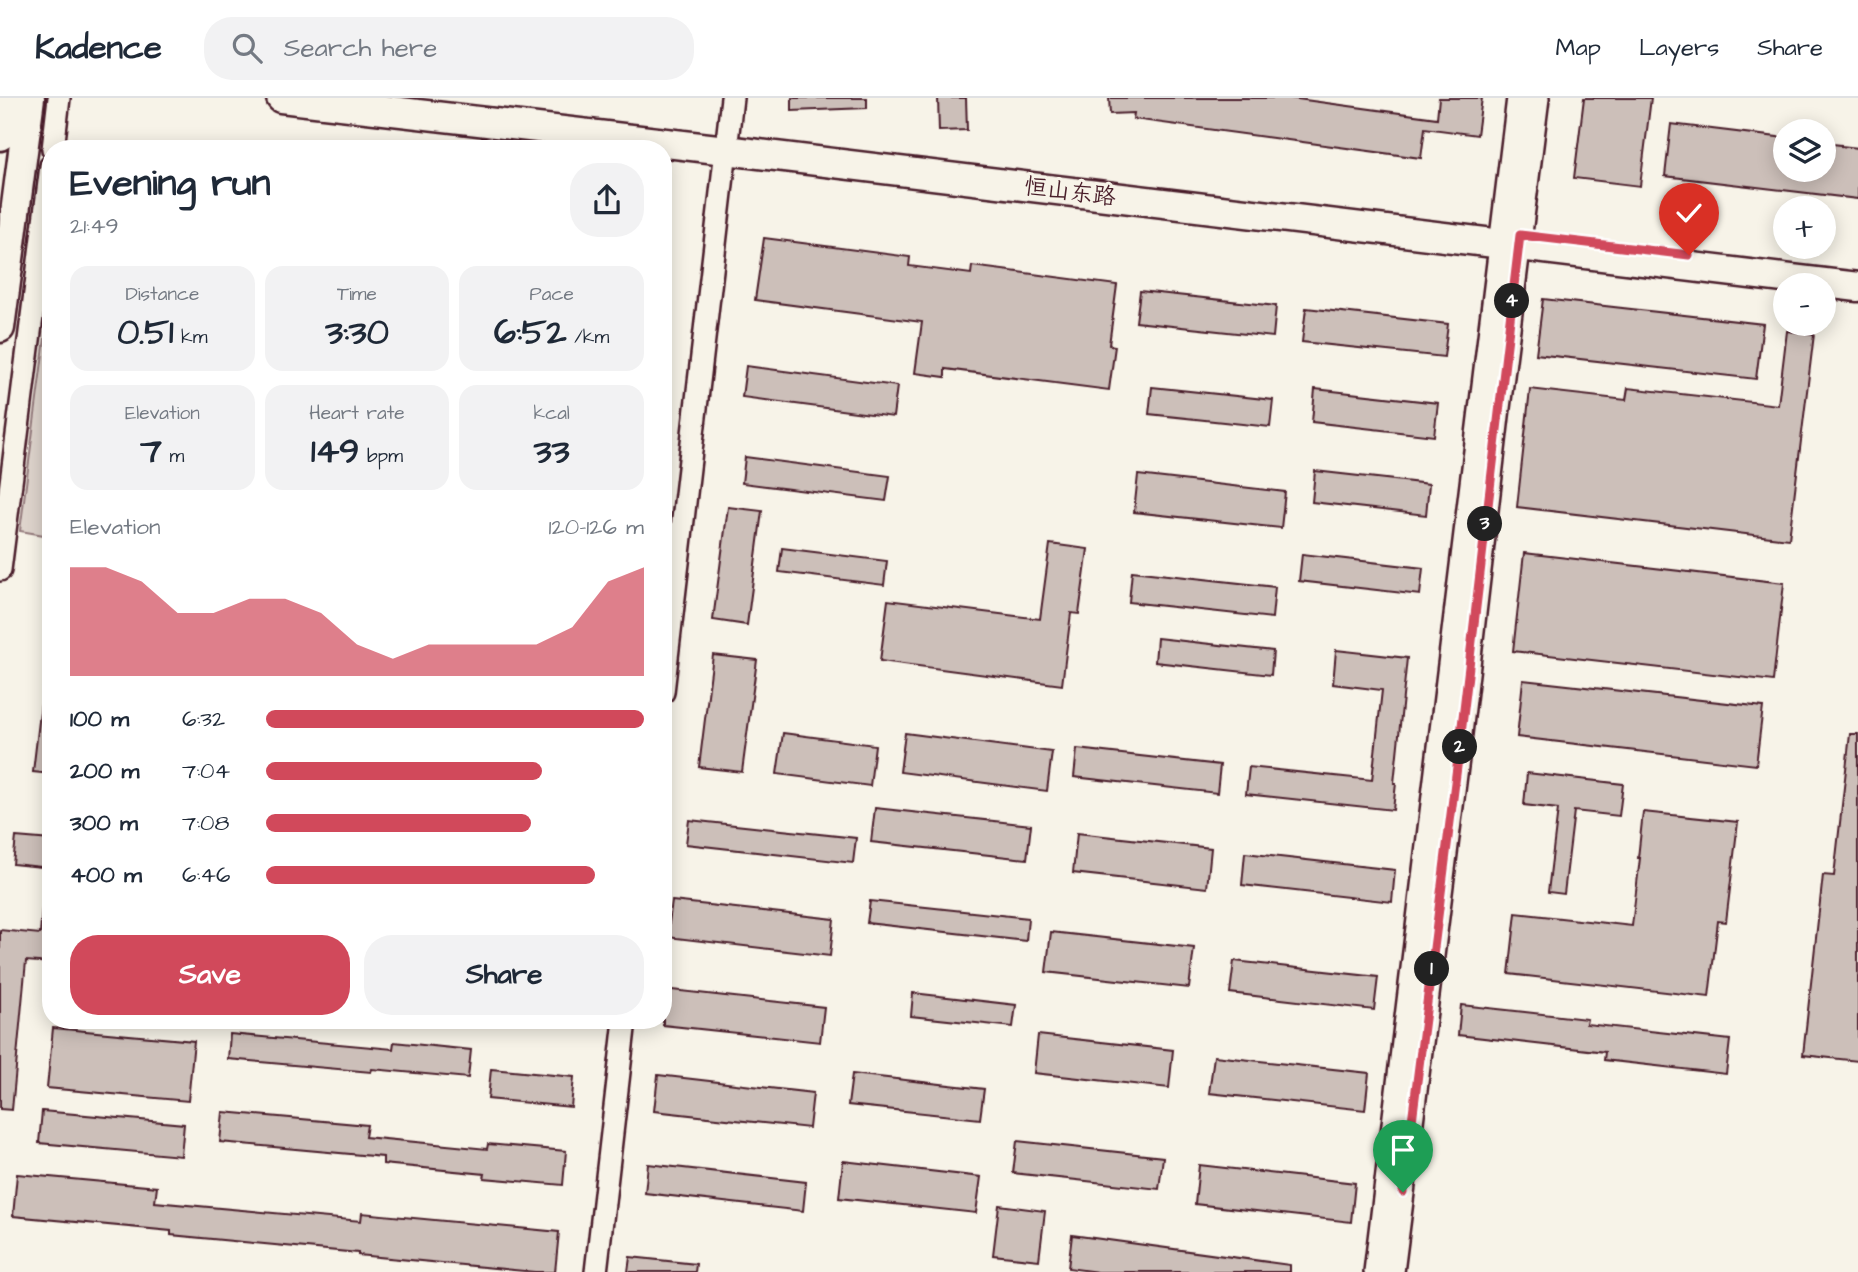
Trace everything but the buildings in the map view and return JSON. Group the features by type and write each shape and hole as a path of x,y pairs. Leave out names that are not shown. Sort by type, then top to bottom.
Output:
{"main road":[{"path":"0,136 5,98"},
{"path":"0,328 30,98"},
{"name":"恒山东路","path":"281,98 727,143 1509,240 1858,287"},
{"name":"恒山东路","path":"438,98 727,143"},
{"name":"恒山东路","path":"1509,240 1858,275"}],"street":[{"path":"54,140 59,98"},
{"path":"672,615 732,98"},
{"path":"1393,1272 1459,751 1509,240 1518,98"},
{"path":"1375,1272 1440,747 1509,240 1538,98"},
{"path":"0,570 42,237"},
{"path":"596,1272 624,1029"}],"shaded area":[{"path":"42,361 42,535 20,531"}],"route":[{"path":"1403,1192 1520,235 1689,255"}]}
